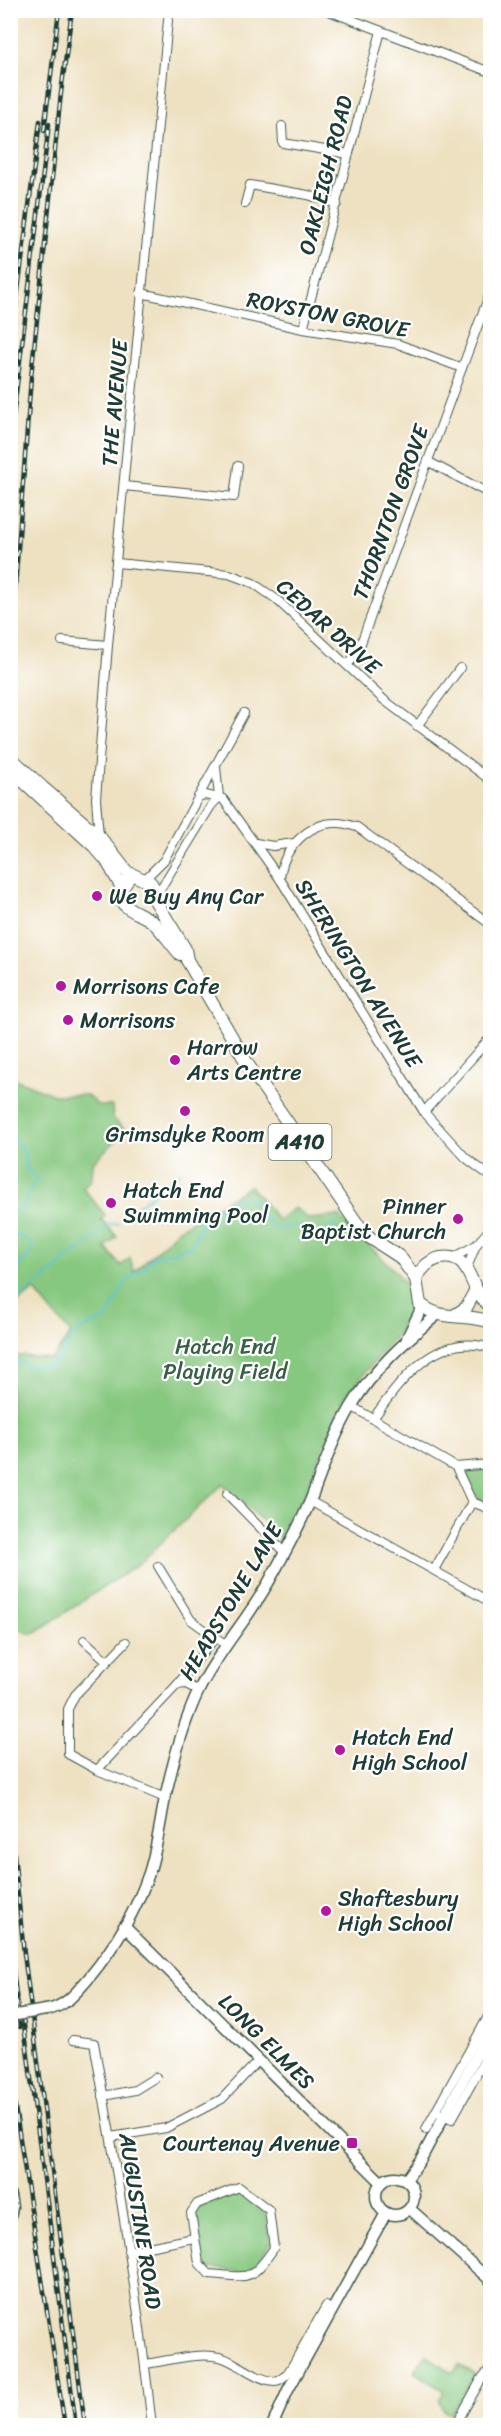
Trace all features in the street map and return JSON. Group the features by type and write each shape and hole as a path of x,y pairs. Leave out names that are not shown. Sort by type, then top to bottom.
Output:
{"main road":[{"path":"11,757 81,826 107,861 122,888"},
{"path":"11,769 81,826 99,836 120,865 141,879 154,888 155,899 147,910 131,912 123,904 120,895 122,888 127,881 141,879"},
{"name":"A410","path":"155,899 185,949 188,960"},
{"name":"A410","path":"137,913 155,924 188,960 248,1065 356,1222 369,1237 400,1257 426,1264"},
{"name":"A410","path":"400,1257 416,1279"},
{"path":"490,1305 475,1291 468,1268 453,1258 439,1259 426,1264 416,1279 420,1304 437,1315 480,1318 490,1322"},
{"path":"455,1315 466,1308 475,1291"}],"street":[{"name":"THE AVENUE","path":"99,836 96,799 108,645 169,10"},
{"path":"326,10 490,72"},
{"name":"OAKLEIGH ROAD","path":"303,329 381,31"},
{"path":"282,126 283,143 349,154"},
{"path":"245,204 250,185 308,195 337,204"},
{"name":"ROYSTON GROVE","path":"141,293 303,329 398,344 462,368"},
{"path":"462,368 490,293"},
{"name":"THORNTON GROVE","path":"347,665 357,654 462,368"},
{"path":"429,462 490,494"},
{"path":"124,486 234,496 238,466"},
{"name":"CEDAR DRIVE","path":"117,563 229,574 254,583 276,599 384,700 490,780"},
{"path":"62,640 108,645"},
{"path":"417,726 460,668"},
{"path":"141,879 164,860 244,713"},
{"path":"155,899 219,797 216,767"},
{"path":"198,797 204,795 219,797"},
{"name":"SHERINGTON AVENUE","path":"219,797 223,799 256,843 280,879 424,1112 466,1158 490,1176"},
{"name":"THE AVENUE","path":"81,826 96,799"},
{"path":"280,879 281,865 294,843 316,827 338,822 357,827 490,924"},
{"path":"256,843 273,846 294,843"},
{"path":"424,1112 490,1038"},
{"path":"453,1258 476,1245 490,1229"},
{"path":"468,1268 476,1245"},
{"name":"HEADSTONE LANE","path":"405,1341 420,1311 420,1304"},
{"name":"HEADSTONE LANE","path":"10,2016 54,2009 72,1998 96,1969 124,1926 148,1874 178,1748 198,1691 220,1641 270,1580 310,1501 331,1447 351,1406 386,1361 405,1341 437,1315"},
{"path":"373,1419 394,1388 438,1351 457,1344 477,1343 490,1348"},
{"path":"351,1406 456,1467 490,1464"},
{"path":"456,1467 472,1502 490,1509"},
{"path":"227,1494 285,1553"},
{"path":"310,1501 490,1602"},
{"path":"434,1570 472,1502"},
{"path":"97,1770 220,1641 191,1620 158,1566"},
{"path":"84,1640 107,1662"},
{"path":"126,1642 75,1695 68,1709 68,1754 97,1770 165,1798"},
{"path":"177,1685 186,1684 198,1691"},
{"name":"LONG ELMES","path":"124,1926 381,2182"},
{"path":"406,2180 421,2159 439,2113 490,2013"},
{"path":"426,2128 439,2113 490,2030"},
{"name":"AUGUSTINE ROAD","path":"73,2040 94,2043 111,2137 152,2426"},
{"path":"439,2113 452,2119 490,2050"},
{"path":"111,2137 166,2128 222,2099 258,2061"},
{"path":"103,2096 135,2090 156,2077"},
{"path":"393,2177 406,2180 414,2189 415,2195 410,2209 399,2215 386,2213 377,2201 381,2182 393,2177"},
{"path":"239,2187 269,2210 275,2242 274,2248 260,2269 244,2276 209,2274 199,2263 194,2238 191,2213 193,2208 197,2204 239,2187"},
{"path":"10,2195 12,2207 10,2218"},
{"path":"410,2209 490,2280"},
{"path":"272,2426 295,2369 386,2213"},
{"path":"128,2251 194,2238"},
{"path":"324,2316 326,2306"},
{"path":"145,2364 204,2356 220,2357 267,2380 277,2381 295,2369"},
{"path":"455,2426 490,2368"}],"green space":[{"name":"Hatch End Playing Field","path":"10,1077 54,1095 86,1095 99,1106 112,1106 113,1118 126,1131 93,1162 92,1179 83,1188 105,1215 101,1219 117,1237 105,1247 121,1266 130,1258 134,1272 179,1229 250,1186 278,1220 295,1208 308,1219 339,1216 398,1274 406,1286 409,1311 398,1333 344,1398 285,1543 223,1484 139,1564 33,1634 11,1628 11,1357 13,1355 52,1359 71,1334 34,1290 11,1309"},
{"path":"490,1469 490,1503 486,1504 478,1499 465,1473"},
{"path":"237,2190 265,2210 271,2243 251,2273 203,2267 194,2210"},
{"path":"426,2355 453,2373 459,2365 475,2374 451,2414 444,2411 439,2400 444,2391 414,2372"}],"waterway":[{"path":"10,1133 24,1152 26,1169 38,1179 28,1192 24,1206 10,1215"},
{"path":"133,1210 181,1171"},
{"path":"10,1354 18,1362 30,1366 42,1367 56,1361 79,1331 106,1320 126,1281 145,1268 153,1257 190,1247 206,1217 238,1198 250,1199 273,1228 298,1226 314,1235 326,1232 336,1224"},
{"path":"10,1299 14,1303 109,1225 119,1223"},
{"path":"10,1232 32,1242 33,1250 18,1267 10,1285"}],"railway":[{"path":"44,131 59,10"},
{"path":"10,654 31,377 72,10"},
{"path":"10,352 40,121"},
{"path":"10,442 49,124"},
{"path":"10,1814 24,1954 85,2426"},
{"path":"10,1945 20,2027"},
{"path":"23,2017 76,2426"},
{"path":"10,2075 65,2426"}],"place":[{"name":"We Buy Any Car","path":"97,896"},
{"name":"Morrisons Cafe","path":"61,986"},
{"name":"Morrisons","path":"68,1020"},
{"name":"Harrow Arts Centre","path":"175,1060"},
{"name":"Grimsdyke Room","path":"185,1111"},
{"name":"Hatch End Swimming Pool","path":"111,1203"},
{"name":"Pinner Baptist Church","path":"458,1219"},
{"name":"Hatch End High School","path":"340,1750"},
{"name":"Shaftesbury High School","path":"326,1911"},
{"name":"Courtenay Avenue","path":"352,2143"}]}
